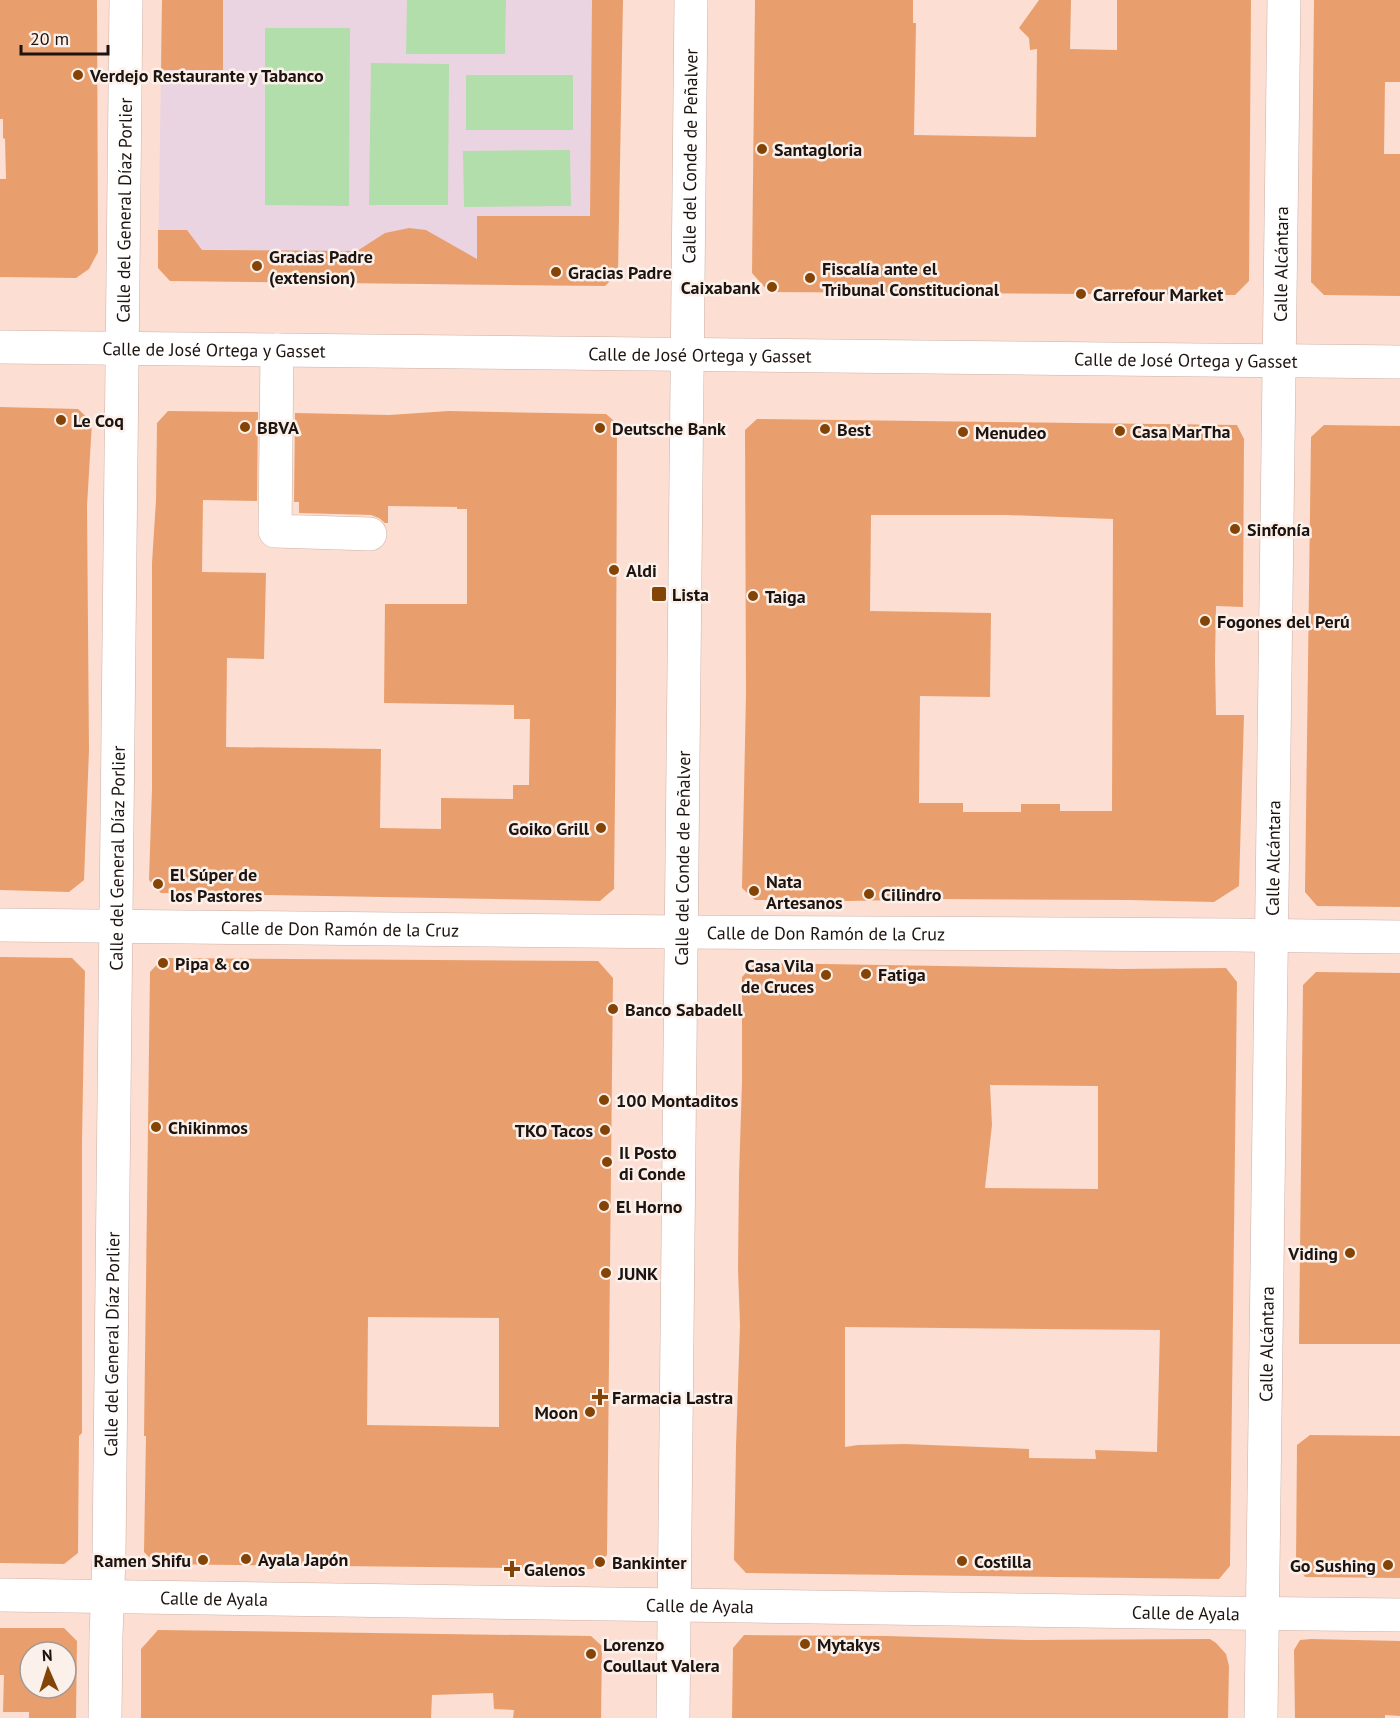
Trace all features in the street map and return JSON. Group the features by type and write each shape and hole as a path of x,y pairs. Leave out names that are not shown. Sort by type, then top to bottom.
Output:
{"street":[{"name":"Calle del General Díaz Porlier","path":"105,1718 109,1557 126,0"},
{"name":"Calle del Conde de Peñalver","path":"673,1718 691,0"},
{"name":"Calle Alcántara","path":"1262,1718 1284,0"},
{"name":"Calle de José Ortega y Gasset","path":"0,347 1400,362"},
{"path":"277,350 275,531 370,534"},
{"name":"Calle de Don Ramón de la Cruz","path":"0,925 1400,937"},
{"name":"Calle de Ayala","path":"0,1596 1400,1615"}],"shaded area":[{"path":"162,0 623,0 605,286 170,281 158,268"}],"green space":[{"path":"407,0 506,0 505,54 406,54"},
{"path":"265,28 350,28 349,206 265,205"},
{"path":"371,63 449,64 448,205 369,205"},
{"path":"466,75 573,75 573,130 466,130"},
{"path":"570,150 571,206 464,207 463,151"}],"building":[{"path":"0,0 97,0 98,252 89,269 76,278 0,277 0,179 6,179 3,119 0,119"},
{"path":"162,0 223,0 223,70 161,70"},
{"path":"592,0 623,0 618,273 605,286 170,281 158,268 158,230 187,230 202,250 357,251 385,233 409,228 426,230 477,259 477,216 590,216"},
{"path":"755,0 913,0 913,23 916,23 914,135 1036,137 1037,49 1030,50 1029,38 1019,28 1039,0 1071,0 1070,49 1117,50 1117,0 1251,0 1249,281 1235,295 769,292 752,273"},
{"path":"1314,0 1400,0 1400,82 1385,82 1384,154 1400,154 1400,296 1324,295 1311,282"},
{"path":"0,407 78,409 92,422 87,506 89,750 84,880 69,892 0,890"},
{"path":"168,411 258,412 257,501 203,500 202,572 266,573 264,659 227,658 226,747 381,749 380,828 441,829 441,798 513,799 513,785 529,785 530,719 514,719 514,705 384,703 385,604 467,604 467,509 388,506 388,523 371,515 299,513 299,502 294,502 295,413 389,415 449,411 606,414 613,420 617,427 614,889 600,901 161,893 149,880 152,789 152,563 157,423"},
{"path":"757,419 1237,425 1244,439 1243,607 1216,606 1215,659 1216,715 1244,715 1239,886 1214,902 941,899 755,900 742,888 746,694 745,430","holes":["871,515 1007,515 1113,519 1112,811 1060,811 1060,804 1021,804 1021,812 963,812 963,803 919,803 920,696 990,697 991,613 870,611"]},
{"path":"1324,425 1400,426 1400,907 1317,906 1305,892 1311,437"},
{"path":"0,957 72,958 85,971 82,1142 82,1433 79,1436 78,1553 64,1564 0,1563"},
{"path":"163,958 598,961 613,978 607,1555 592,1569 156,1564 144,1552 150,972","holes":["368,1317 499,1318 499,1427 367,1425"]},
{"path":"755,963 1121,969 1226,968 1237,982 1230,1566 1219,1579 746,1573 734,1560 740,1325 738,1269 742,977","holes":["990,1085 1098,1086 1098,1189 985,1188 992,1125","845,1327 1160,1330 1157,1452 1095,1450 1096,1459 1029,1458 1029,1449 905,1444 845,1447"]},
{"path":"1316,972 1400,973 1400,1344 1299,1344 1303,985"},
{"path":"1310,1435 1400,1436 1400,1578 1305,1577 1296,1564 1297,1445"},
{"path":"0,1628 64,1628 76,1640 18,1640 18,1700 76,1700 76,1718 29,1718 29,1712 3,1712 4,1675 0,1675"},
{"path":"158,1630 591,1636 602,1646 601,1718 513,1718 514,1710 494,1709 493,1693 432,1695 431,1718 141,1718 141,1649"},
{"path":"744,1635 1028,1640 1210,1639 1226,1654 1229,1666 1228,1718 732,1718 733,1648"},
{"path":"1300,1640 1400,1641 1400,1716 1295,1718 1294,1650"}],"place":[{"name":"Verdejo Restaurante y Tabanco","path":"78,75"},
{"name":"Santagloria","path":"762,149"},
{"name":"Gracias Padre (extension)","path":"257,266"},
{"name":"Gracias Padre","path":"556,272"},
{"name":"Fiscalía ante el Tribunal Constitucional","path":"810,278"},
{"name":"Caixabank","path":"772,287"},
{"name":"Carrefour Market","path":"1081,294"},
{"name":"Le Coq","path":"61,420"},
{"name":"BBVA","path":"245,427"},
{"name":"Deutsche Bank","path":"600,428"},
{"name":"Best","path":"825,429"},
{"name":"Casa MarTha","path":"1120,431"},
{"name":"Menudeo","path":"963,432"},
{"name":"Sinfonía","path":"1235,529"},
{"name":"Aldi","path":"614,570"},
{"name":"Lista","path":"659,594"},
{"name":"Taiga","path":"753,596"},
{"name":"Fogones del Perú","path":"1205,621"},
{"name":"Goiko Grill","path":"601,828"},
{"name":"El Súper de los Pastores","path":"158,884"},
{"name":"Nata Artesanos","path":"754,891"},
{"name":"Cilindro","path":"869,894"},
{"name":"Pipa & co","path":"163,963"},
{"name":"Fatiga","path":"866,974"},
{"name":"Casa Vila de Cruces","path":"826,975"},
{"name":"Banco Sabadell","path":"613,1009"},
{"name":"100 Montaditos","path":"604,1100"},
{"name":"Chikinmos","path":"156,1127"},
{"name":"TKO Tacos","path":"605,1130"},
{"name":"Il Posto di Conde","path":"607,1162"},
{"name":"El Horno","path":"604,1206"},
{"name":"Viding","path":"1350,1253"},
{"name":"JUNK","path":"606,1273"},
{"name":"Farmacia Lastra","path":"600,1397"},
{"name":"Moon","path":"590,1412"},
{"name":"Ayala Japón","path":"246,1559"},
{"name":"Ramen Shifu","path":"203,1560"},
{"name":"Costilla","path":"962,1561"},
{"name":"Bankinter","path":"600,1562"},
{"name":"Go Sushing","path":"1388,1565"},
{"name":"Galenos","path":"512,1569"},
{"name":"Mytakys","path":"805,1644"},
{"name":"Lorenzo Coullaut Valera","path":"591,1654"}]}
